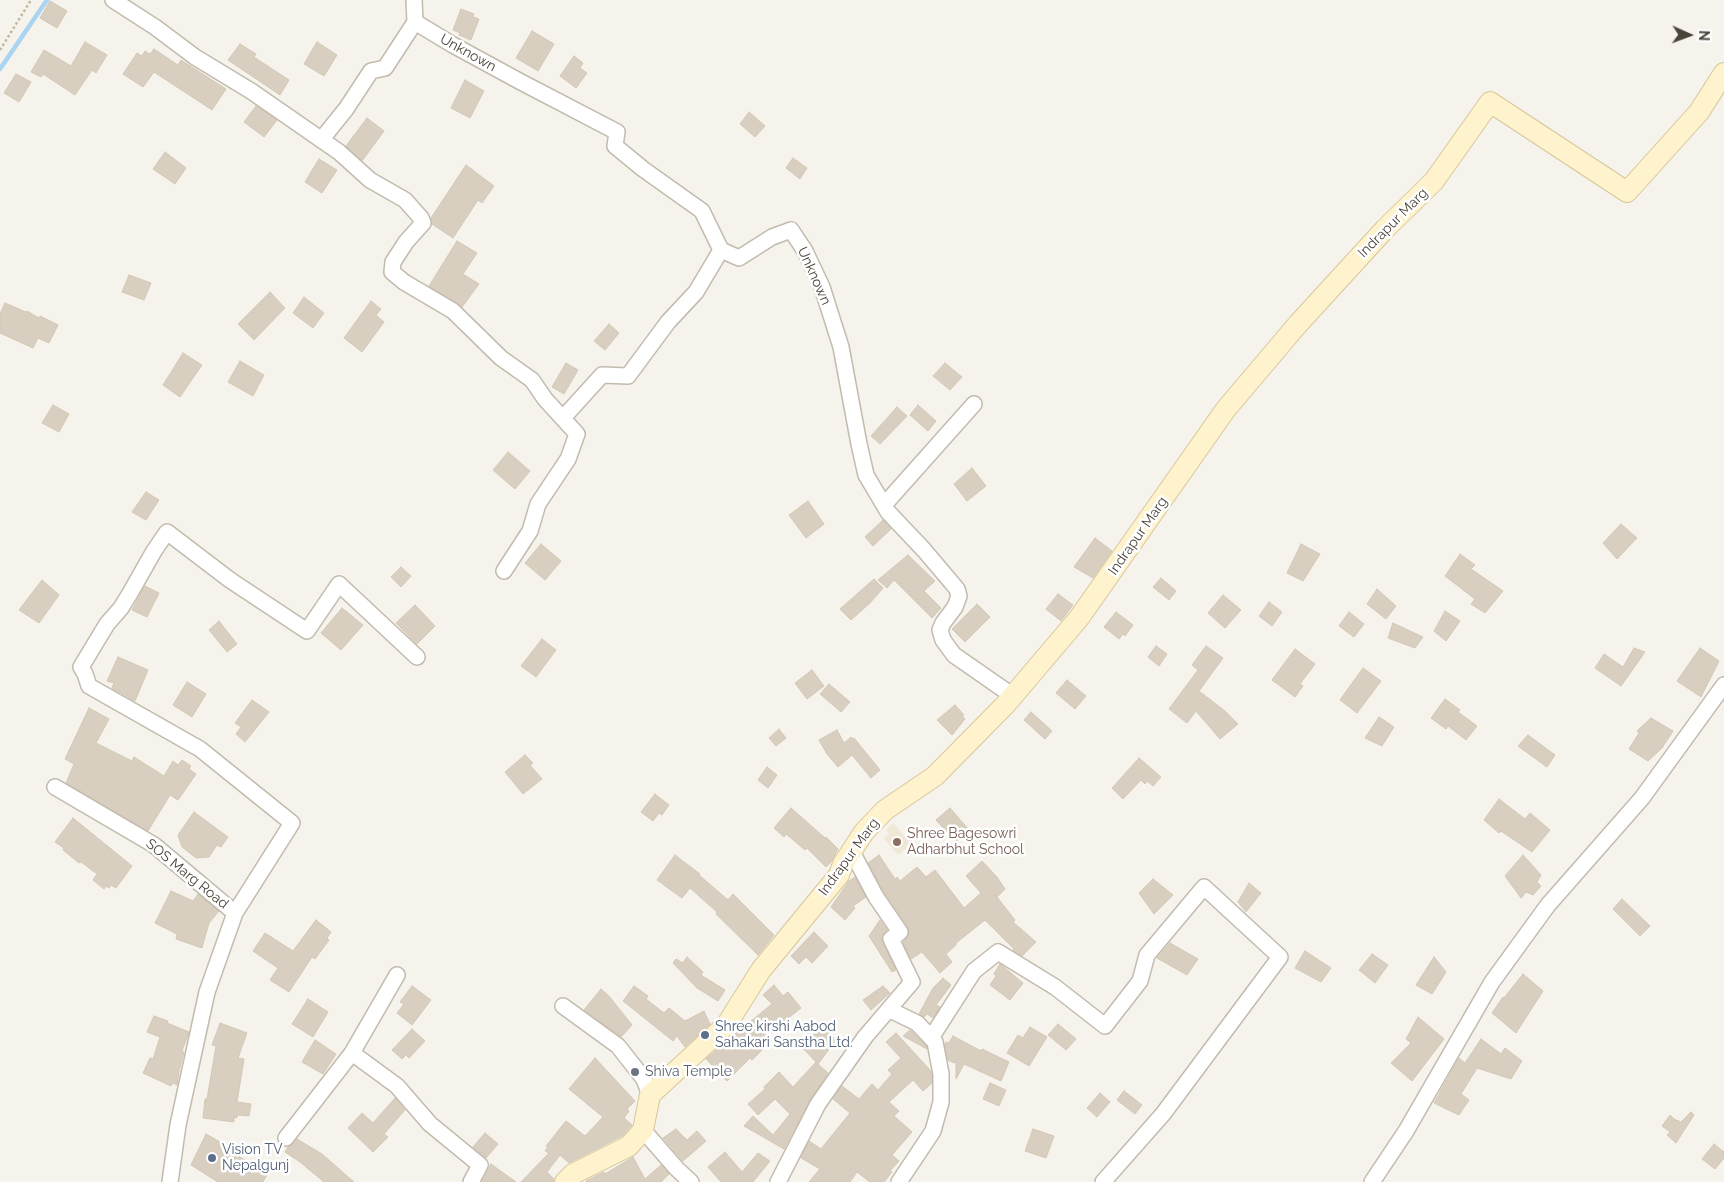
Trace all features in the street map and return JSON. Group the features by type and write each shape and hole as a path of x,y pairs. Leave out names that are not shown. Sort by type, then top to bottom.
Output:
{"street":[{"path":"113,0 155,27 195,57 251,91 339,152 370,180 405,200 423,223 406,242 393,262 392,272 404,282 453,311 501,358 532,380 577,434 568,459 538,504 530,531 504,571"},
{"path":"321,140 346,109 371,71 385,68 415,22 414,0"},
{"name":"Unknown","path":"415,22 453,45 616,132 615,146 643,169 702,211 722,250 739,258 772,237 791,230 805,251 822,287 841,347 866,475 888,512 957,589 959,596 955,607 940,630 943,640 954,655 1013,696"},
{"name":"Indrapur Marg","path":"650,1095 727,1024 761,970 839,875 851,850 864,832 885,810 935,776 1013,696 1080,618 1226,409 1298,324 1385,229 1434,181 1490,102 1627,192 1699,112 1724,73"},
{"path":"563,418 602,375 628,376 668,322 696,292 722,250"},
{"path":"884,505 974,404"},
{"path":"235,914 292,823 200,749 89,686 81,667 107,624 121,608 149,558 167,532 230,580 308,631 339,584 417,657"},
{"path":"1372,1182 1406,1131 1492,982 1548,904 1642,798 1724,685"},
{"name":"SOS Marg Road","path":"55,787 154,845 235,914 207,992 178,1125 170,1182"},
{"path":"778,1182 818,1104 865,1037 912,982 891,939 900,932 876,897 851,850"},
{"path":"931,1038 974,971 998,952 1055,987 1105,1026 1140,980 1147,954 1204,887 1280,957 1163,1114 1103,1182"},
{"path":"286,1138 352,1054 397,975"},
{"path":"563,1006 618,1046 644,1079 650,1095 643,1130 629,1146 573,1174 565,1182"},
{"path":"890,1010 918,1023 931,1038 934,1042 940,1074 941,1102 933,1131 899,1182"},
{"path":"352,1054 397,1086 430,1124 480,1165 471,1182"},
{"path":"643,1130 691,1182"}],"path":[{"path":"0,50 31,0"}],"shaded area":[{"name":"Shree Bagesowri Adharbhut School","path":"893,823 911,844 898,855 884,839 889,834 886,830"}],"building":[{"path":"50,1 67,11 57,28 40,18"},
{"path":"461,9 474,14 473,17 479,19 471,40 453,30"},
{"path":"532,31 554,44 538,71 516,58"},
{"path":"85,42 107,55 96,73 92,70 75,95 43,74 41,77 31,72 44,50 71,66"},
{"path":"317,42 337,55 324,76 304,64"},
{"path":"240,44 256,54 254,57 289,80 280,95 228,60"},
{"path":"154,49 178,65 181,60 226,89 212,110 154,72 143,87 123,74 137,53 142,56 145,51 150,54"},
{"path":"574,56 583,63 580,68 587,73 576,88 560,76"},
{"path":"16,74 31,82 19,102 4,93"},
{"path":"465,80 484,91 470,118 451,108"},
{"path":"256,106 277,120 264,137 244,122"},
{"path":"749,112 765,126 755,137 740,124"},
{"path":"367,118 384,131 362,161 346,146"},
{"path":"165,152 186,168 175,184 153,169"},
{"path":"793,158 807,168 800,179 786,168"},
{"path":"319,159 337,170 322,193 305,182"},
{"path":"466,165 494,186 482,203 478,200 453,238 432,224 431,218"},
{"path":"457,241 477,253 463,274 479,284 462,307 429,286"},
{"path":"129,275 151,283 144,300 122,292"},
{"path":"270,292 285,308 254,340 238,324"},
{"path":"304,297 324,313 313,328 293,313"},
{"path":"371,301 381,309 376,315 384,322 362,352 344,338"},
{"path":"5,303 58,325 49,343 38,338 33,348 0,333 0,314"},
{"path":"609,324 619,333 605,350 594,341"},
{"path":"183,353 202,365 180,397 163,385"},
{"path":"240,361 264,375 253,396 228,382"},
{"path":"566,363 578,370 564,394 552,387"},
{"path":"945,363 962,377 950,390 933,376"},
{"path":"53,405 69,414 59,432 42,423"},
{"path":"918,405 936,421 928,431 910,415"},
{"path":"897,407 907,416 880,444 871,436"},
{"path":"508,452 530,471 515,489 493,470"},
{"path":"972,468 986,486 967,501 954,484"},
{"path":"146,492 159,500 146,520 132,512"},
{"path":"808,501 824,524 806,538 789,515"},
{"path":"883,520 891,529 873,546 865,537"},
{"path":"1621,524 1637,538 1617,559 1603,543"},
{"path":"1095,538 1112,551 1093,578 1074,567"},
{"path":"541,544 561,561 545,580 525,563"},
{"path":"1301,544 1320,554 1303,581 1287,573"},
{"path":"1460,554 1475,565 1471,569 1503,591 1485,613 1471,604 1475,599 1445,576"},
{"path":"908,555 935,581 924,591 941,608 932,618 894,580 887,588 878,580"},
{"path":"401,567 411,576 401,587 391,577"},
{"path":"1161,578 1176,591 1169,600 1153,587"},
{"path":"874,579 883,588 851,620 840,609"},
{"path":"42,580 59,595 39,623 19,610"},
{"path":"145,586 159,593 147,617 132,610"},
{"path":"1377,589 1396,606 1386,619 1367,604"},
{"path":"1058,594 1073,605 1061,621 1046,609"},
{"path":"1223,595 1241,610 1225,628 1208,613"},
{"path":"1269,602 1282,612 1272,626 1259,616"},
{"path":"977,604 990,617 965,642 952,629"},
{"path":"415,605 435,626 417,644 396,623"},
{"path":"342,608 363,625 341,650 321,633"},
{"path":"1445,611 1460,621 1446,641 1434,631"},
{"path":"1116,612 1133,625 1125,636 1123,634 1119,639 1104,627"},
{"path":"1349,612 1364,624 1354,637 1339,626"},
{"path":"219,621 237,644 227,652 209,630"},
{"path":"1393,623 1423,637 1415,648 1388,638"},
{"path":"542,639 556,650 536,677 521,666"},
{"path":"1156,646 1167,654 1159,666 1148,657"},
{"path":"1206,646 1223,658 1199,691 1225,711 1238,724 1220,739 1196,711 1187,723 1169,709 1198,670 1192,665"},
{"path":"1634,648 1645,652 1621,686 1595,668 1604,654 1623,667"},
{"path":"1700,648 1719,661 1701,697 1677,681"},
{"path":"1295,649 1315,664 1300,684 1303,686 1295,697 1272,680"},
{"path":"118,657 148,670 135,701 112,688 114,683 107,681"},
{"path":"1363,668 1381,681 1357,713 1340,700"},
{"path":"812,670 824,686 807,699 795,683"},
{"path":"1067,680 1086,696 1075,709 1056,693"},
{"path":"187,682 206,694 192,717 173,705"},
{"path":"829,684 850,702 841,712 820,694"},
{"path":"1445,699 1460,710 1458,712 1477,726 1466,740 1448,726 1446,729 1431,718"},
{"path":"252,700 269,712 245,742 236,734 241,727 235,723"},
{"path":"955,705 964,715 962,716 965,719 952,735 937,720"},
{"path":"89,708 109,719 96,743 132,761 134,757 164,776 173,761 178,765 182,760 191,766 189,769 196,774 178,800 170,795 148,831 66,783 74,764 65,759"},
{"path":"1031,712 1052,731 1045,739 1024,720"},
{"path":"1379,717 1394,727 1382,746 1365,738"},
{"path":"1651,718 1673,731 1662,748 1648,761 1629,749 1639,733 1637,731"},
{"path":"779,729 786,738 776,746 769,738"},
{"path":"837,730 844,743 851,737 854,738 880,770 871,778 852,755 838,767 827,754 819,740"},
{"path":"1528,735 1555,755 1547,767 1518,746"},
{"path":"525,755 533,763 530,765 542,779 523,794 505,772"},
{"path":"1139,758 1161,777 1153,786 1147,781 1145,784 1141,780 1123,799 1112,788"},
{"path":"767,767 777,775 768,788 758,780"},
{"path":"655,794 669,805 662,815 659,813 653,821 641,812"},
{"path":"1499,799 1525,819 1530,813 1550,830 1532,852 1501,831 1499,833 1484,820"},
{"path":"791,808 838,849 826,867 807,848 805,850 786,834 784,837 774,828"},
{"path":"950,808 969,830 956,842 936,820"},
{"path":"194,812 228,837 221,847 217,845 209,857 196,858 182,847 178,835"},
{"path":"73,818 132,866 116,888 111,885 109,888 106,886 104,889 93,880 97,874 81,862 79,863 55,842"},
{"path":"675,855 700,874 728,900 733,894 774,935 758,955 716,914 717,912 690,888 682,898 657,880"},
{"path":"879,855 895,879 897,877 900,881 917,867 926,877 935,870 964,908 981,893 966,876 982,861 1005,889 997,897 1015,920 1013,922 1036,942 1022,956 1013,950 985,920 956,943 946,954 952,962 940,973 922,952 911,959 903,942 909,935 908,927 884,892 868,863"},
{"path":"1523,855 1541,875 1537,882 1541,886 1533,895 1526,892 1521,898 1505,876"},
{"path":"855,877 866,897 853,906 855,908 845,920 831,907 849,881"},
{"path":"1153,879 1173,895 1154,914 1139,893"},
{"path":"1249,883 1261,893 1246,912 1238,902"},
{"path":"171,891 193,901 198,894 219,911 209,923 202,948 176,939 177,934 155,923"},
{"path":"1622,899 1650,926 1640,936 1613,909"},
{"path":"316,920 331,932 327,938 329,940 315,959 312,957 289,992 270,980 278,968 253,951 265,933 293,951"},
{"path":"880,920 887,930 882,939 896,970 892,972 869,936"},
{"path":"814,932 828,946 812,963 806,957 799,964 791,956"},
{"path":"1170,943 1198,959 1187,975 1157,958"},
{"path":"1305,951 1331,968 1321,982 1295,968"},
{"path":"1372,954 1388,965 1375,983 1359,970"},
{"path":"687,957 703,972 701,975 725,990 718,1001 697,988 673,963 676,959 683,963"},
{"path":"1434,957 1446,972 1432,994 1416,985"},
{"path":"1000,964 1023,983 1010,1000 990,985 996,976 994,974"},
{"path":"1523,974 1543,991 1516,1033 1492,1013"},
{"path":"943,978 951,985 936,1005 940,1007 933,1018 927,1014 924,1017 919,1014 933,988"},
{"path":"774,985 783,996 788,992 801,1008 759,1041 765,1047 752,1060 750,1058 727,1081 706,1059 735,1033 742,1023 745,1026 772,1004 763,995"},
{"path":"412,986 431,1000 412,1025 397,1013 404,1004 400,1002"},
{"path":"634,986 648,996 646,999 664,1013 669,1008 685,1021 704,1011 710,1024 685,1047 677,1036 673,1041 623,1001"},
{"path":"883,986 890,993 871,1010 863,1000"},
{"path":"601,989 632,1025 621,1037 584,1010"},
{"path":"308,999 328,1012 313,1037 292,1024"},
{"path":"154,1016 189,1032 182,1051 184,1052 177,1085 173,1083 171,1086 143,1073 150,1058 153,1059 160,1037 147,1032"},
{"path":"1418,1017 1444,1039 1412,1081 1391,1063 1411,1043 1406,1039"},
{"path":"819,1022 836,1040 818,1064 828,1073 810,1100 784,1149 744,1126 753,1116 773,1135 790,1114 775,1099 758,1115 748,1104 765,1089 764,1087 779,1072 793,1087 816,1062 798,1043"},
{"path":"220,1023 247,1033 238,1058 244,1059 237,1102 251,1104 249,1116 237,1115 237,1118 234,1117 234,1122 203,1118 216,1046 212,1045"},
{"path":"1058,1024 1076,1039 1066,1050 1048,1035"},
{"path":"1030,1027 1047,1037 1029,1066 1007,1053 1018,1035 1023,1038"},
{"path":"412,1029 425,1041 409,1058 406,1055 402,1059 392,1050"},
{"path":"910,1030 926,1046 927,1049 903,1036"},
{"path":"896,1033 931,1071 932,1083 923,1091 913,1080 889,1102 899,1111 894,1116 912,1132 892,1155 899,1161 890,1171 892,1172 884,1182 870,1182 857,1172 850,1182 809,1182 820,1169 801,1158 809,1141 821,1149 850,1113 833,1099 842,1086 859,1099 872,1084 878,1090 892,1074 888,1070 901,1058 886,1042"},
{"path":"953,1036 981,1051 982,1049 1009,1062 1001,1081 964,1064 956,1079 956,1061 954,1063 948,1060 945,1044 946,1042 949,1043"},
{"path":"1481,1039 1501,1054 1505,1048 1522,1061 1511,1079 1477,1068 1461,1094 1469,1100 1459,1115 1434,1103 1459,1058 1465,1063"},
{"path":"315,1040 336,1054 323,1074 302,1062"},
{"path":"595,1058 635,1101 627,1109 629,1111 624,1118 632,1125 622,1136 569,1163 560,1155 547,1172 554,1179 553,1182 521,1182 549,1153 545,1151 548,1147 546,1146 566,1121 585,1136 603,1117 569,1089"},
{"path":"990,1083 1006,1090 999,1106 983,1099"},
{"path":"1124,1091 1142,1105 1135,1114 1117,1100"},
{"path":"1100,1093 1110,1102 1097,1117 1087,1108"},
{"path":"395,1098 405,1110 384,1134 388,1137 373,1152 348,1128 362,1113 373,1123"},
{"path":"1691,1112 1694,1115 1676,1143 1667,1135 1670,1132 1662,1126 1670,1115 1681,1122"},
{"path":"676,1129 687,1140 697,1131 706,1141 683,1161 663,1138"},
{"path":"1033,1129 1054,1136 1046,1158 1025,1151"},
{"path":"485,1133 498,1144 486,1158 473,1147"},
{"path":"206,1134 234,1150 233,1153 268,1173 263,1182 218,1182 191,1165"},
{"path":"297,1139 322,1154 354,1182 324,1182 285,1152"},
{"path":"1714,1144 1724,1152 1724,1158 1715,1169 1702,1159"},
{"path":"725,1152 742,1172 758,1153 770,1161 753,1182 721,1182 708,1167"},
{"path":"633,1157 645,1179 661,1165 669,1174 661,1182 586,1181 604,1172 605,1174"},
{"path":"491,1164 516,1182 482,1182"}],"waterway":[{"path":"0,69 47,0"}],"place":[{"name":"Shree Bagesowri Adharbhut School","path":"897,842"},
{"name":"Shree kirshi Aabod Sahakari Sanstha Ltd.","path":"705,1035"},
{"name":"Shiva Temple","path":"635,1072"},
{"name":"Vision TV Nepalgunj","path":"212,1158"}]}
